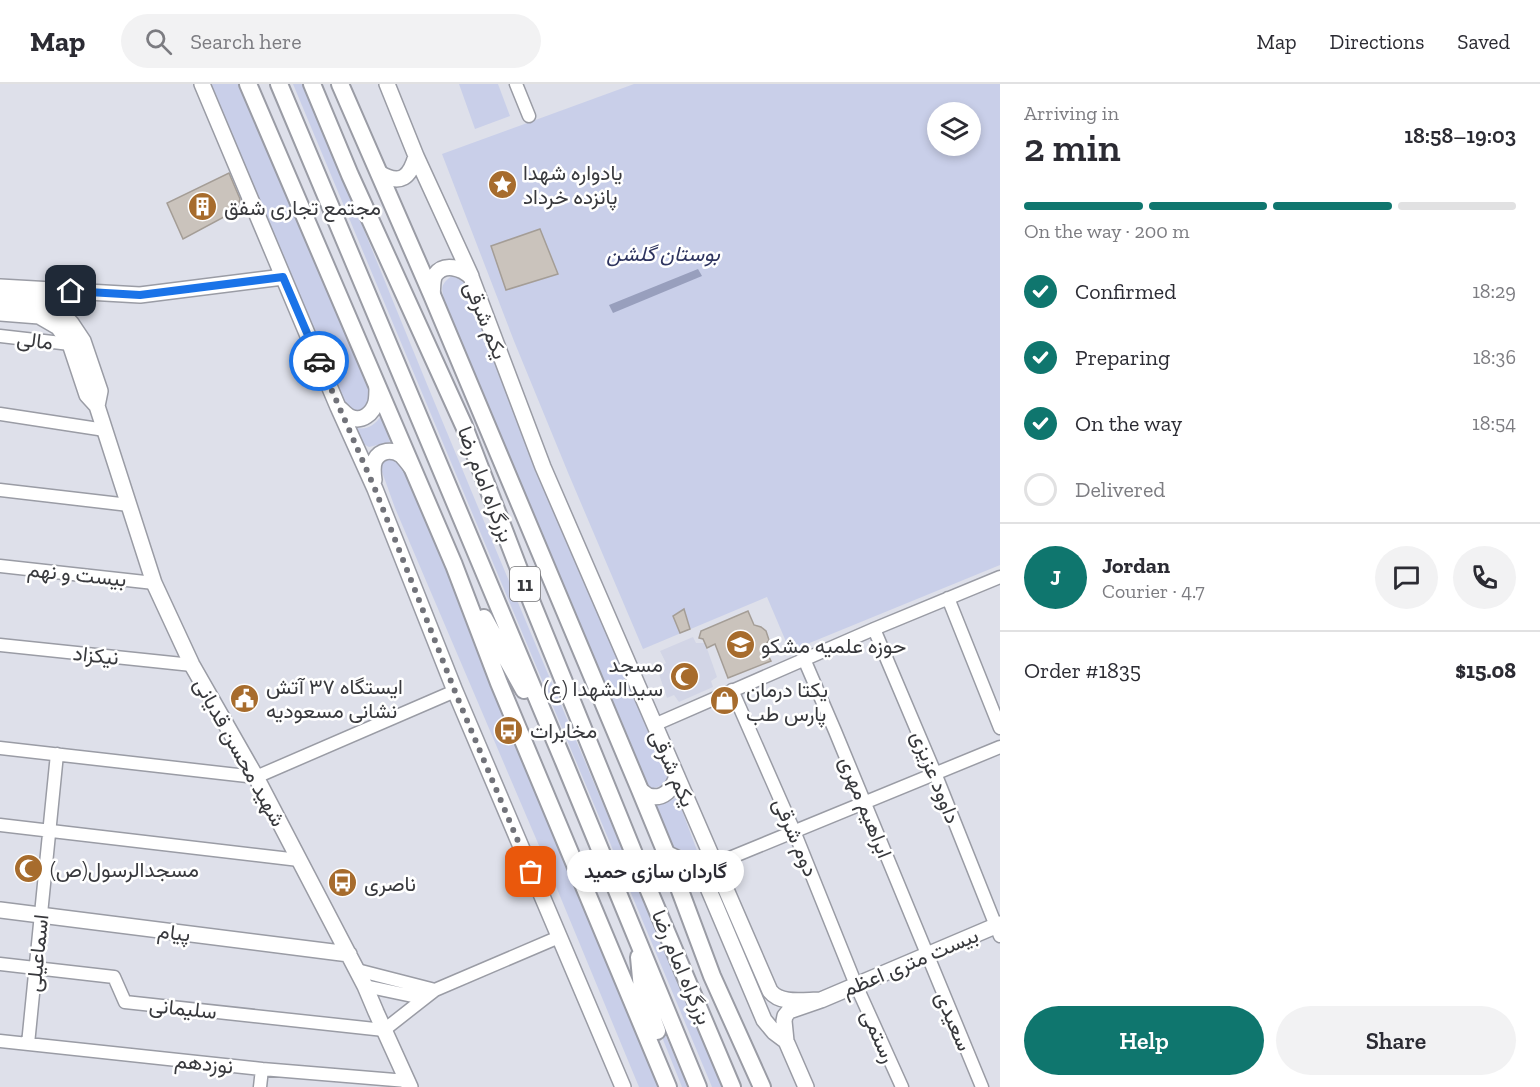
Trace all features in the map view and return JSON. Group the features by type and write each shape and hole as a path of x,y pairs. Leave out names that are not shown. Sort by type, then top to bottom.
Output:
{"highway":[{"path":"248,84 454,565 500,683 668,1087"},
{"name":"بزرگراه امام رضا","path":"279,84 699,1087"},
{"name":"بزرگراه امام رضا","path":"312,84 350,174 464,426 532,603 732,1087"},
{"path":"340,84 463,368 666,853 712,976 762,1087"},
{"path":"463,368 532,603"},
{"path":"454,565 564,762"},
{"path":"637,939 642,989 680,1087"}],"main road":[{"path":"202,84 338,407 375,489 455,691 623,1087"},
{"path":"387,84 416,156 471,277"},
{"path":"379,173 396,180 402,178 409,173 416,156"},
{"name":"یکم شرقی","path":"432,295 436,273 455,267 465,271 471,277 543,467 770,991 774,997 782,1000 821,1000"},
{"path":"0,287 140,295 283,277"},
{"name":"شهید محسن قدیانی","path":"0,299 39,302 56,309 71,323 82,341 100,391 98,406 105,430 154,583 192,665 256,777 349,954 409,1084"},
{"name":"شهید محسن قدیانی","path":"0,313 39,316 58,327 70,344 87,395 98,406"},
{"path":"338,407 357,419 365,417 372,412 377,387"},
{"path":"375,489 374,461 379,454 386,451 394,452 402,456 413,469"},
{"path":"640,790 649,796 663,795 669,792 677,776"},
{"path":"666,853 700,869 764,1020 786,1041"},
{"name":"پیام","path":"0,910 349,954"},
{"name":"بیست متری اعظم","path":"821,1000 999,928"},
{"path":"806,1087 786,1041 784,1021 789,1011 821,1000"}],"street":[{"path":"516,84 529,116"},
{"name":"مالی","path":"0,336 70,344"},
{"path":"0,414 105,430"},
{"path":"0,490 129,505"},
{"name":"بیست و نهم","path":"0,566 154,583"},
{"path":"654,724 873,629 1000,577"},
{"path":"948,598 1000,728"},
{"name":"داوود عزیزی","path":"873,629 999,928"},
{"name":"نیکزاد","path":"0,645 192,665"},
{"name":"ابراهیم مهری","path":"804,659 928,955"},
{"name":"دوم شرقی","path":"732,690 794,831 856,985"},
{"path":"0,748 256,777 455,691"},
{"path":"714,864 1000,747"},
{"name":"اسماعیلی","path":"28,1044 57,754"},
{"path":"0,825 299,860"},
{"path":"384,1030 435,990 559,937"},
{"name":"سعیدی","path":"928,955 982,1087"},
{"name":"سلیمانی","path":"0,964 114,977 125,1002 384,1030"},
{"path":"357,970 435,990"},
{"name":"رستمی","path":"856,985 902,1087"},
{"path":"365,986 422,998"},
{"name":"نوزدهم","path":"0,1041 409,1084"},
{"path":"260,1087 262,1069"}],"shaded area":[{"path":"698,269 702,276 613,313 609,305"},
{"path":"693,637 696,643 705,643 717,677 711,681 713,687 679,702 674,695 667,698 657,668 666,663 660,651"}],"green space":[{"path":"211,84 241,84 371,396 361,414 348,412"},
{"path":"293,84 303,84 722,1087 712,1087"},
{"path":"459,84 498,84 510,116 475,129"},
{"name":"بوستان گلشن","path":"634,84 1000,84 1000,565 790,651 767,597 643,649 514,341 442,154"},
{"path":"453,275 464,279 669,780 661,786 650,789 446,304 442,288"},
{"path":"381,416 390,442 369,447 360,442 354,427 369,427"},
{"path":"393,456 410,475 475,647 661,1087 639,1087 395,508 381,469 381,460"},
{"path":"677,797 699,856 673,847 655,805"},
{"path":"645,988 688,1087 682,1087 652,1012"}],"building":[{"name":"مجتمع تجاری شفق","path":"229,173 240,199 237,210 183,239 167,203"},
{"path":"540,229 558,274 506,290 491,246"},
{"path":"684,609 690,629 680,633 673,616"},
{"name":"حوزه علمیه مشکو","path":"748,611 754,625 766,631 769,640 764,647 771,661 728,678 715,644 707,648 703,639 699,638 701,631"}],"way so far":[{"path":"319,361 375,489 458,699 531,872"}],"place":[{"name":"یادواره شهدا پانزده خرداد","path":"502,184"},
{"name":"مجتمع تجاری شفق","path":"203,207"},
{"name":"حوزه علمیه مشکو","path":"740,645"},
{"name":"مسجد سیدالشهدا (ع)","path":"684,676"},
{"name":"ایستگاه ۳۷ آتش نشانی مسعودیه","path":"245,698"},
{"name":"یکتا درمان پارس طب","path":"725,701"},
{"name":"مخابرات","path":"509,730"},
{"name":"مسجدالرسول(ص)","path":"29,869"},
{"name":"گاردان سازی حمید","path":"531,872"},
{"name":"ناصری","path":"343,883"}],"route":[{"path":"71,291 140,295 283,277 319,361"}]}
